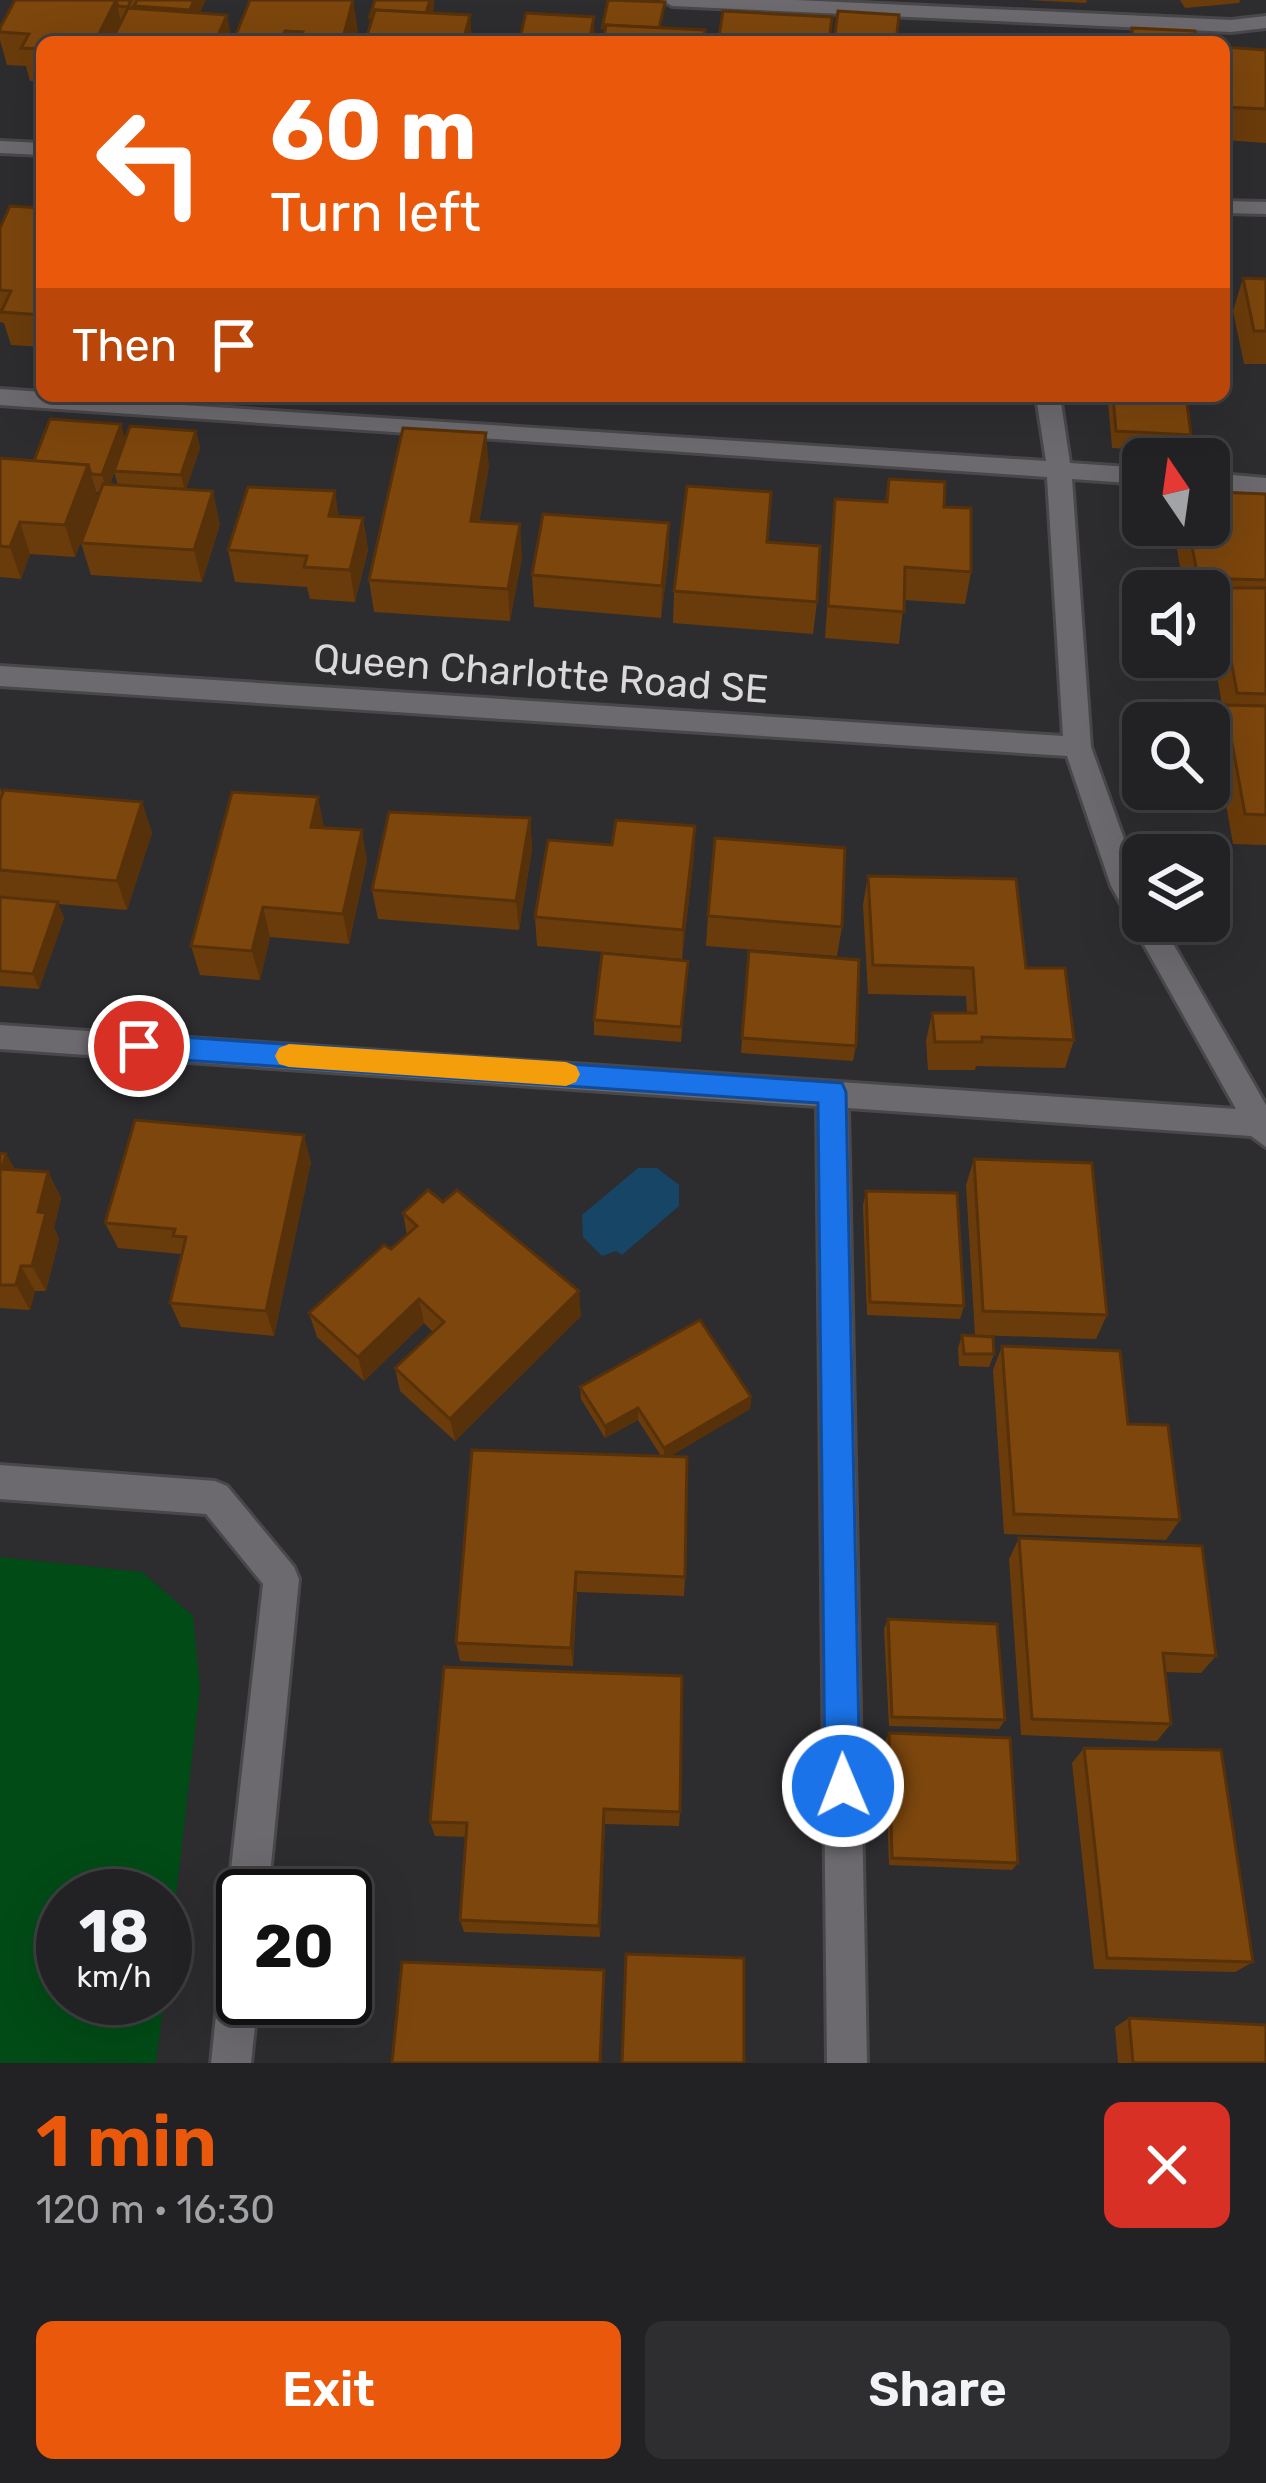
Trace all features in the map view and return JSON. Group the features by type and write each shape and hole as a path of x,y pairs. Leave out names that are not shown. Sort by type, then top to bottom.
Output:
{"street":[{"path":"672,0 1232,26 1266,22"},
{"path":"0,147 36,149"},
{"path":"1230,207 1266,208"},
{"path":"0,397 36,399"},
{"path":"74,402 1122,474"},
{"path":"1049,402 1059,469 1077,747 1122,877"},
{"path":"1230,483 1266,486"},
{"name":"Queen Charlotte Road SE","path":"0,676 1077,747"},
{"path":"1157,942 1264,1129"},
{"path":"0,1036 832,1092 1264,1129"},
{"path":"832,1092 847,2063"},
{"path":"0,1482 215,1498 280,1579 251,1869"},
{"path":"232,2063 236,2025"}],"green space":[{"path":"0,1557 142,1572 193,1616 200,1689 179,1869 36,1869 36,2025 161,2025 156,2063 0,2063"}],"water":[{"path":"638,1168 657,1168 679,1185 679,1206 622,1255 616,1251 602,1256 583,1237 582,1215"}],"building":[{"path":"15,0 116,0 98,36 36,36 36,49 21,48 29,34 0,32"},
{"path":"137,0 194,0 190,10 134,6"},
{"path":"250,0 353,0 344,36 285,31 283,36 235,36"},
{"path":"375,0 430,0 426,13 375,10 373,19 369,18"},
{"path":"608,0 665,2 659,28 602,28"},
{"path":"128,8 227,15 218,36 114,36"},
{"path":"375,10 470,15 465,36 367,36"},
{"path":"723,11 832,17 830,36 719,36"},
{"path":"838,11 899,15 897,36 835,36"},
{"path":"526,13 594,17 590,36 520,36"},
{"path":"606,25 705,30 704,36 604,36"},
{"path":"1132,28 1195,31 1195,36 1133,36"},
{"path":"1230,47 1266,50 1266,109 1230,107"},
{"path":"10,206 36,208 36,315 1,312 11,291 0,290 0,228"},
{"path":"1243,278 1266,279 1266,331 1254,331"},
{"path":"1114,402 1187,402 1191,435 1116,431"},
{"path":"50,419 121,424 102,475 91,474 88,465 34,461"},
{"path":"130,426 196,431 181,475 114,471"},
{"path":"403,428 486,433 471,521 520,524 508,589 369,580"},
{"path":"0,458 88,465 65,525 20,522 10,547 0,546"},
{"path":"889,479 945,482 944,507 971,508 971,572 905,567 904,612 828,606 835,499 887,502"},
{"path":"103,484 213,491 194,550 81,543"},
{"path":"687,486 771,492 767,542 820,546 817,602 674,591"},
{"path":"248,487 335,491 329,516 363,518 350,570 304,567 307,556 228,550"},
{"path":"1230,493 1266,494 1266,580 1230,579 1230,570 1196,570 1192,546 1230,546"},
{"path":"543,514 669,523 662,586 532,575"},
{"path":"1230,588 1266,588 1266,694 1237,693 1230,654"},
{"path":"1230,705 1266,706 1266,815 1245,814 1230,732"},
{"path":"4,790 142,802 117,881 0,870"},
{"path":"232,792 318,797 311,827 362,830 343,914 263,907 252,951 191,946"},
{"path":"389,812 530,818 516,901 372,890"},
{"path":"616,820 695,826 683,930 535,917 548,840 612,845"},
{"path":"715,838 845,848 842,927 708,916"},
{"path":"868,876 1016,879 1026,968 1065,968 1074,1040 982,1037 982,1042 935,1042 932,1013 976,1013 973,968 873,965"},
{"path":"0,897 58,902 33,974 0,971"},
{"path":"749,951 859,960 856,1046 742,1038"},
{"path":"602,953 688,961 681,1027 594,1020"},
{"path":"135,1120 304,1135 266,1311 170,1303 186,1237 173,1236 175,1229 105,1223"},
{"path":"0,1153 6,1154 2,1169 48,1172 38,1212 46,1213 32,1266 21,1266 16,1285 0,1285"},
{"path":"974,1159 1092,1163 1107,1315 983,1311"},
{"path":"428,1190 443,1202 457,1190 579,1291 450,1419 395,1368 444,1322 419,1299 358,1357 309,1313 384,1245 391,1249 417,1226 403,1213"},
{"path":"866,1191 957,1193 964,1306 870,1302"},
{"path":"700,1320 751,1397 664,1448 638,1408 605,1426 580,1387"},
{"path":"962,1335 993,1337 994,1354 964,1354"},
{"path":"1002,1346 1120,1351 1128,1424 1168,1425 1180,1520 1014,1514"},
{"path":"472,1450 687,1457 685,1577 576,1572 571,1648 456,1643"},
{"path":"1019,1538 1202,1546 1216,1656 1163,1653 1171,1724 1032,1719"},
{"path":"888,1619 997,1624 1005,1720 892,1717"},
{"path":"444,1667 682,1676 680,1812 604,1809 599,1926 460,1920 467,1823 430,1822"},
{"path":"889,1733 1010,1738 1018,1863 892,1858"},
{"path":"1084,1748 1221,1750 1253,1962 1107,1958"},
{"path":"626,1954 744,1958 744,2063 622,2063"},
{"path":"402,1962 604,1970 600,2063 392,2063"},
{"path":"1129,2018 1266,2025 1266,2063 1133,2063"}],"slow traffic":[{"path":"289,1056 566,1074"}],"route":[{"path":"139,1046 832,1092 843,1786"}]}
